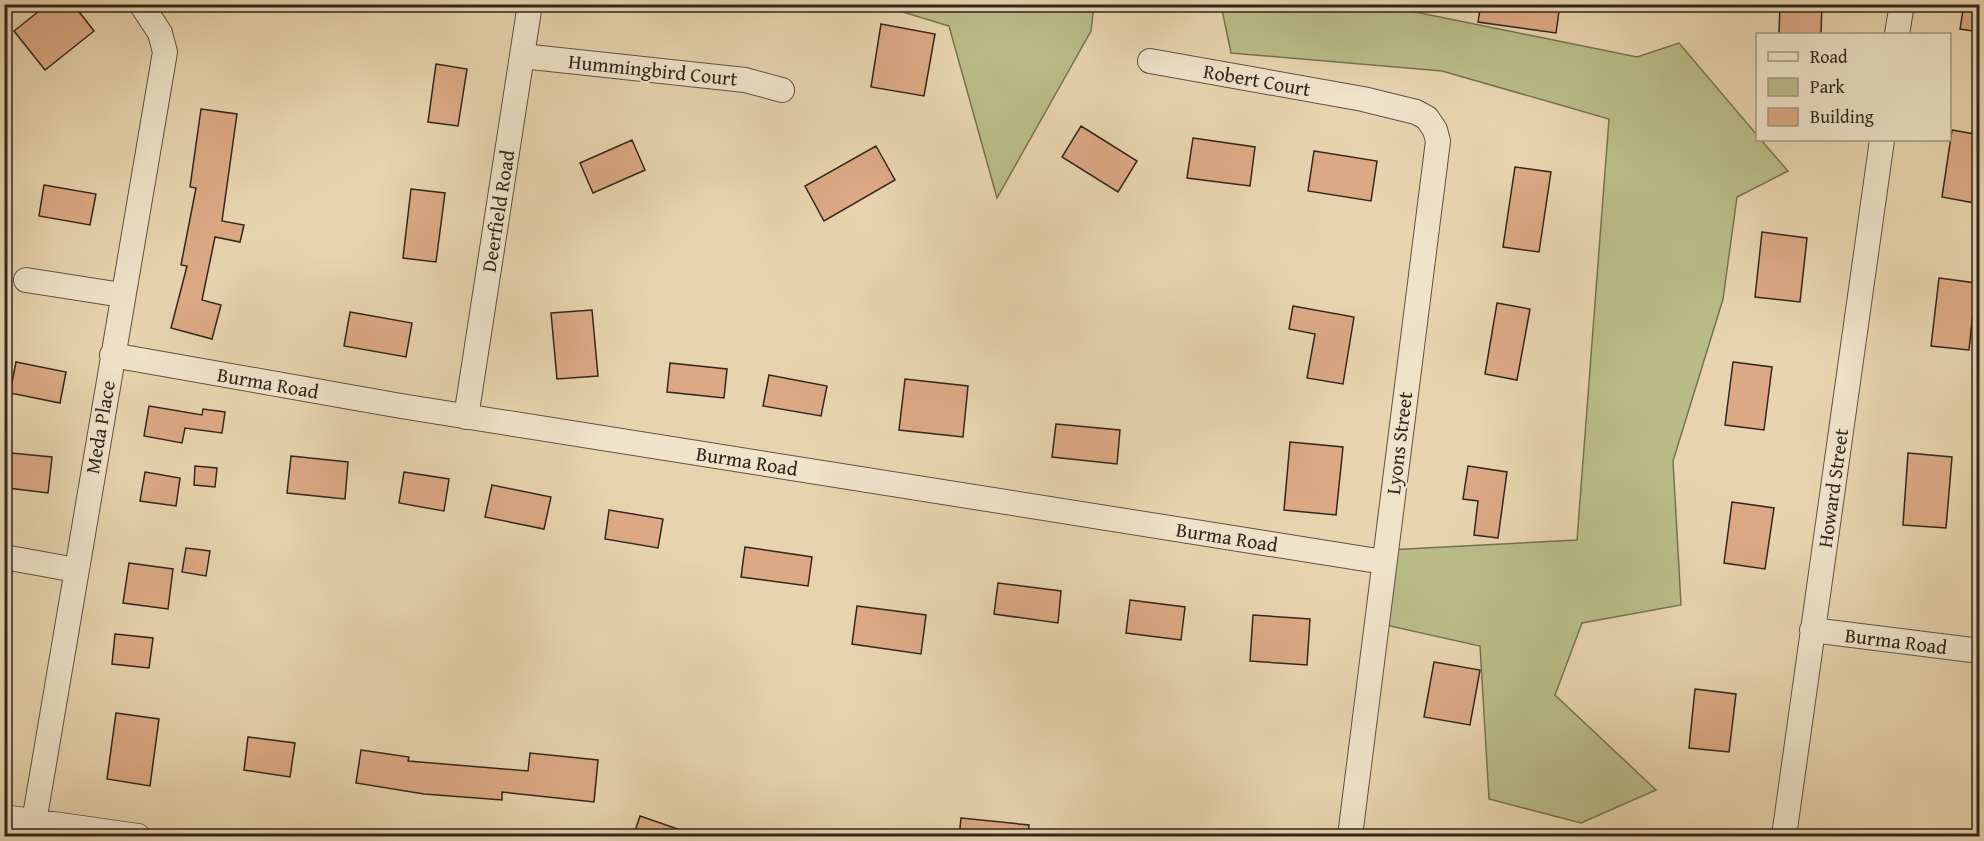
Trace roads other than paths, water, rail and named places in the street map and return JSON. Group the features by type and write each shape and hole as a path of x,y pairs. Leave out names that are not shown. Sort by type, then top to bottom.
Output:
{"street":[{"name":"Meda Place","path":"34,822 165,52 159,33 141,4"},
{"name":"Deerfield Road","path":"466,417 531,4"},
{"path":"1897,33 1902,4"},
{"name":"Hummingbird Court","path":"522,56 745,80 782,90"},
{"name":"Robert Court","path":"1150,61 1363,99"},
{"name":"Lyons Street","path":"1350,837 1438,141 1435,130 1427,118 1416,112 1363,99"},
{"name":"Howard Street","path":"1784,837 1882,141"},
{"path":"26,280 122,295"},
{"name":"Burma Road","path":"112,355 466,417 1384,562"},
{"path":"4,557 76,570"},
{"name":"Burma Road","path":"1812,630 1980,651"},
{"path":"4,817 138,837"}]}
